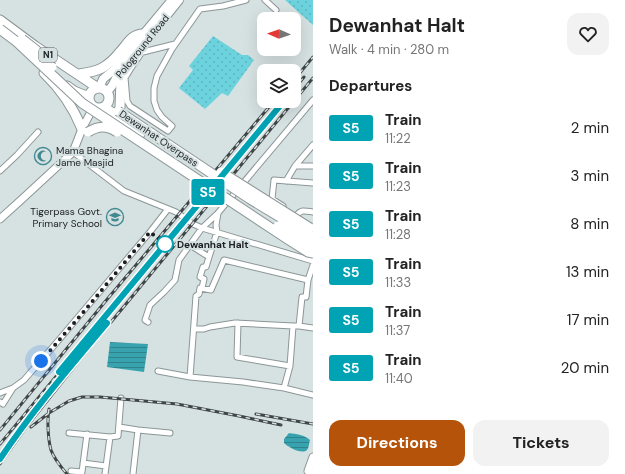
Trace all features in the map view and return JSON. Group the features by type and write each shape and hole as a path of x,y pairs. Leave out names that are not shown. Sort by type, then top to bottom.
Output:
{"highway":[{"path":"0,22 36,50 67,82 90,101 281,228 313,247"},
{"name":"N1","path":"0,22 78,74 104,96 99,108 94,106"},
{"path":"0,29 18,42 82,103 286,238 308,252 313,253"},
{"name":"N1","path":"0,34 22,50 46,72 74,91 90,97"},
{"path":"78,74 103,68 120,52 131,38 143,34"},
{"path":"35,62 64,95 75,113 83,133 103,127 114,130 224,202 230,205 238,206"},
{"path":"119,109 121,80 124,65"},
{"path":"94,106 90,102 90,97 93,90 104,96 137,129 140,134"},
{"name":"Dewanhat Overpass","path":"104,96 119,109 250,199 313,237"},
{"name":"Dewanhat Overpass","path":"119,109 313,230"}],"main road":[{"name":"Pologround Road","path":"104,96 103,79 115,69 172,0"},
{"name":"Pologround Road","path":"104,96 112,86 118,73 124,65 139,53 179,0"},
{"path":"0,218 22,200 73,152 83,133 94,106"},
{"path":"310,473 313,457"},
{"path":"310,473 313,462"}],"street":[{"path":"175,44 139,53 125,78 127,101 130,106 168,131 172,126 157,110 154,101 154,88 157,76 175,44 200,9 223,6 246,0"},
{"path":"265,0 276,10"},
{"path":"148,322 145,320 150,305 175,280 179,260 202,228 218,213 313,100"},
{"path":"0,171 38,132"},
{"path":"286,181 313,145"},
{"path":"73,152 124,190 176,212 193,224 313,261"},
{"path":"296,166 313,166"},
{"path":"313,183 274,180 272,199 313,226"},
{"path":"0,393 13,388 24,380 168,209"},
{"path":"297,215 303,210 313,212"},
{"path":"190,377 196,296 200,288 202,288 204,279 200,277 203,267 206,267 217,232 216,224 218,213"},
{"path":"190,245 209,257"},
{"path":"202,288 211,290 224,260 308,280"},
{"path":"284,388 290,366 302,297 306,297 308,280 313,265"},
{"path":"194,329 238,323 313,328"},
{"path":"238,323 237,357 290,366"},
{"path":"158,371 190,377 284,388 313,395"},
{"path":"1,405 13,388"},
{"path":"69,433 110,437 118,436 122,398"},
{"path":"119,427 170,433"},
{"path":"133,474 138,430"},
{"path":"71,471 82,472 87,434"},
{"path":"105,474 110,437"},
{"path":"83,463 106,466"}],"shaded area":[{"path":"285,0 313,0 313,25 301,14 301,12 298,12"},
{"path":"213,36 242,55 248,55 254,60 228,96 222,93 205,109 179,88 193,70 189,66"},
{"path":"110,342 148,344 144,372 107,367"},
{"path":"289,433 308,438 310,440 307,450 302,452 284,443 284,439"}],"railway":[{"path":"301,72 313,57"},
{"path":"301,81 304,77"},
{"path":"0,464 27,426 78,362 313,78"},
{"path":"0,430 104,303 268,108"},
{"path":"0,444 278,108"},
{"path":"31,427 49,413 69,401 82,397 100,397 177,404 281,425"},
{"path":"49,409 48,430 51,450 56,460 67,474"},
{"path":"256,414 313,424"}],"train":[{"name":"S5","path":"0,459 24,425 107,323 59,372 278,108"}],"place":[{"name":"Mama Bhagina Jame Masjid","path":"43,156"},
{"name":"Tigerpass Govt. Primary School","path":"115,217"},
{"name":"Dewanhat Halt","path":"165,244"}],"route":[{"path":"41,361 150,232 165,244"}]}
